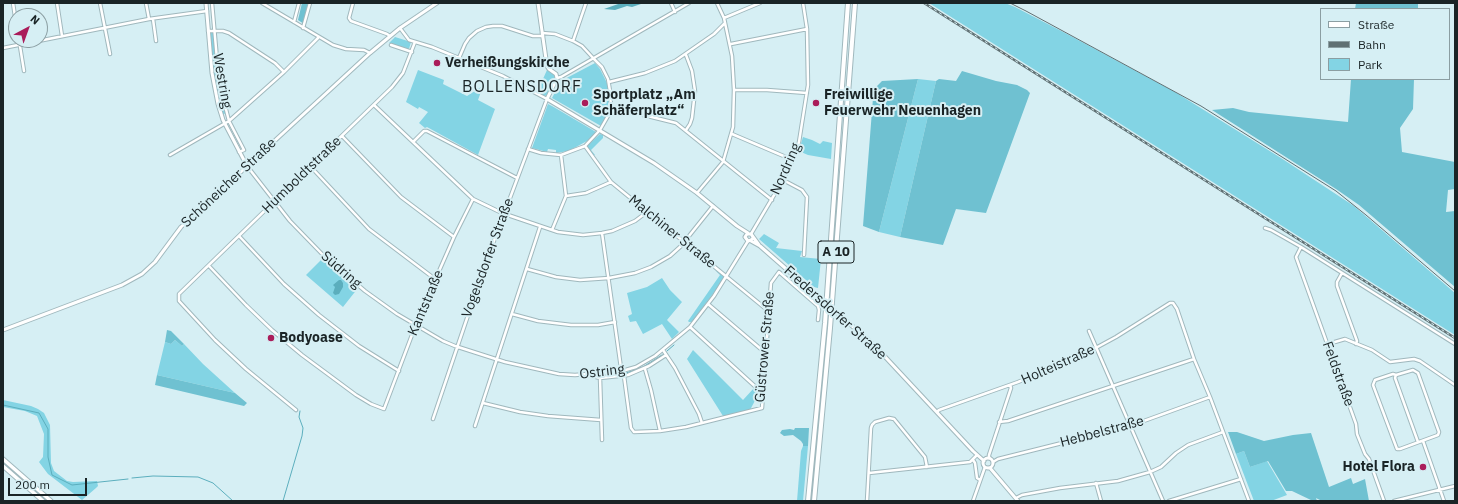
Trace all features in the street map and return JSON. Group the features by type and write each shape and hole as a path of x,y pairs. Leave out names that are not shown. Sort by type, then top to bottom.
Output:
{"highway":[{"name":"A 10","path":"808,501 825,323 848,3"},
{"name":"A 10","path":"814,501 832,313 855,3"}],"main road":[{"path":"3,459 51,501"},
{"path":"3,466 43,501"}],"street":[{"path":"57,3 62,36"},
{"path":"100,3 110,54"},
{"path":"146,3 156,41"},
{"name":"Westring","path":"206,3 213,81 219,110 247,166"},
{"name":"Westring","path":"212,3 219,82 229,121 244,150 239,152"},
{"path":"262,3 318,38 340,48 364,50 370,53"},
{"path":"294,22 299,3"},
{"path":"303,28 310,3"},
{"path":"354,3 349,18 351,21 390,36"},
{"name":"Schöneicher Straße","path":"3,330 122,285 135,278 155,262 180,227 370,53 400,28 437,3"},
{"path":"538,3 547,66 549,70 556,74 557,78"},
{"path":"573,41 586,3"},
{"path":"671,3 675,12"},
{"path":"547,99 557,78 689,3"},
{"path":"697,193 723,160 732,134 734,90 731,44 724,18 717,3"},
{"path":"724,18 760,3"},
{"name":"Nordring","path":"748,234 772,200 793,160 799,142 808,78 807,29 804,3"},
{"path":"48,39 151,19 207,11"},
{"path":"609,82 656,70 686,55 714,34 725,23"},
{"path":"459,58 465,44 477,31 486,27 502,26 533,36 555,34 573,41 582,46 602,67 609,82 611,107 600,130 585,146 561,154 541,153 528,149"},
{"path":"400,28 409,40 432,47 511,79 600,130 654,163 697,193 748,234 750,240"},
{"path":"731,44 807,29"},
{"path":"208,31 223,31 235,37 275,63 284,72"},
{"path":"170,155 229,121 284,72 318,38"},
{"name":"Humboldtstraße","path":"296,410 229,353 178,300 179,294 374,105 401,76 415,42"},
{"path":"391,45 412,52"},
{"path":"20,48 24,71"},
{"path":"686,55 692,70 695,91 692,118 689,127 686,130"},
{"path":"734,90 767,90 807,93"},
{"name":"Vogelsdorfer Straße","path":"433,419 504,214 547,99"},
{"path":"374,105 473,199 504,214 552,230 576,235 602,233 626,226 647,212"},
{"path":"611,107 676,123 772,200"},
{"path":"413,142 424,131 427,131 517,178"},
{"path":"732,134 793,160"},
{"path":"342,136 401,197 454,237"},
{"name":"Malchiner Straße","path":"585,146 611,182 768,310"},
{"path":"552,230 566,196 561,154"},
{"name":"Südring","path":"247,166 274,202 300,232 336,267 391,310 443,341 457,347"},
{"path":"311,167 369,229 435,279"},
{"path":"783,180 802,190 808,197 804,256"},
{"path":"566,196 586,193 611,182"},
{"name":"Kantstraße","path":"209,266 246,305 302,355 356,395 371,404 384,409 415,325 454,237 473,199"},
{"path":"527,269 547,276 567,279 589,280 635,274 670,256 684,242 713,206"},
{"path":"475,426 540,226"},
{"path":"1265,228 1301,247 1455,344"},
{"path":"602,233 622,371 624,376"},
{"name":"Fredersdorfer Straße","path":"748,234 750,240 760,246 875,346 984,461"},
{"path":"239,236 278,278 307,305 354,343 399,371"},
{"name":"Ostring","path":"457,347 496,360 566,375 622,371 642,364 663,350 690,327 708,304 750,240"},
{"name":"Feldstraße","path":"1301,247 1296,257 1356,424 1357,434 1365,454 1369,459 1384,501"},
{"name":"Güstrower Straße","path":"624,376 632,431 636,432 660,430 702,423 761,409 763,407 770,283 779,272 818,306 818,320"},
{"path":"1342,273 1337,282 1337,286 1357,341 1356,344"},
{"name":"Holteistraße","path":"937,412 1055,368 1096,348 1170,303 1173,303 1177,309 1194,359"},
{"path":"708,304 762,350 766,351"},
{"path":"512,314 542,322 571,325 598,325 615,322"},
{"path":"690,327 763,392"},
{"path":"1089,331 1163,501"},
{"path":"1328,344 1343,339 1349,340 1372,350 1390,362 1414,359 1420,361 1455,384"},
{"path":"663,350 699,414 702,423"},
{"name":"Ostring","path":"600,378 624,376 644,369 666,355"},
{"path":"1000,422 1008,421 1194,359 1224,432 1249,501"},
{"path":"644,369 651,390 660,430"},
{"path":"1413,370 1418,373 1439,432 1438,435 1423,441 1400,449 1396,448 1375,392 1373,385 1374,380 1413,370"},
{"path":"594,373 596,377 600,378 602,440"},
{"path":"1395,375 1418,442"},
{"path":"989,458 1010,385"},
{"name":"Hebbelstraße","path":"993,462 998,459 1130,426 1210,397"},
{"path":"483,403 546,416 601,420"},
{"path":"867,501 872,425 875,422 892,418 896,421 921,453 926,461 927,467"},
{"path":"991,467 1017,500 1022,495 1118,481 1150,472 1161,467 1176,453 1188,445 1224,432"},
{"path":"1423,441 1444,501"},
{"path":"869,473 970,462 977,455"},
{"path":"973,501 985,467 983,464 984,461 989,458"},
{"path":"989,458 993,462 991,467"},
{"path":"972,460 975,463 977,478 980,480"},
{"path":"985,467 991,467"},
{"path":"1169,501 1241,479"},
{"path":"1096,483 1101,501"},
{"path":"1394,501 1455,486"}],"green space":[{"path":"929,3 1005,3 1015,7 1175,92 1281,158 1354,206 1455,293 1455,335"},
{"path":"210,32 213,32 218,88 226,113 222,115 215,88"},
{"path":"395,37 411,42 409,49 389,43"},
{"name":"Sportplatz „Am Schäferplatz“","path":"595,63 600,69 607,83 610,98 609,108 601,126 552,98 561,81"},
{"path":"418,70 444,80 443,84 467,96 481,87 482,89 478,100 495,109 478,155 427,127 425,128 419,123 428,112 419,107 418,109 406,102"},
{"path":"547,70 554,74 555,79 547,95 545,96 539,93 538,90"},
{"path":"918,79 936,81 900,237 879,232"},
{"path":"548,104 596,132 587,141 568,151 556,153 556,150 548,149 547,152 532,148"},
{"path":"600,134 603,135 603,138 591,150 595,155 593,156 587,146"},
{"path":"803,137 820,144 823,141 832,143 831,159 808,155 801,152 799,150"},
{"path":"764,234 779,243 776,248 802,251 800,257 821,259 818,288 814,287 759,239"},
{"path":"323,258 358,288 343,307 306,275"},
{"path":"715,270 724,276 724,279 692,322 689,322 688,321 720,275"},
{"path":"662,278 670,290 682,302 667,320 679,332 672,339 662,324 643,334 636,321 630,322 628,316 632,314 627,293 647,287"},
{"path":"175,340 182,346 184,344 203,364 235,393 157,375 165,342 171,344"},
{"path":"693,350 743,400 754,388 759,393 750,410 723,416 687,359"},
{"path":"3,400 31,406 44,413 50,425 51,463 54,471 67,481 97,481 98,486 82,500 48,474 39,462 43,457 44,434 37,416 25,411 3,407"},
{"path":"803,446 808,446 803,501 797,501 801,451"},
{"path":"1244,451 1250,467 1267,461 1287,495 1271,501 1254,501 1236,454"}],"shaded area":[{"path":"302,3 309,3 304,24 298,20"},
{"path":"621,3 644,3 615,10 604,9"},
{"path":"1356,3 1418,3 1418,8 1355,8"},
{"path":"962,71 996,81 1017,85 1030,93 986,213 956,209 943,245 900,237 936,81 939,79 956,81"},
{"path":"918,79 879,232 863,226 873,98 877,86 882,81"},
{"path":"1351,80 1414,80 1413,109 1400,128 1402,152 1455,162 1455,189 1448,190 1446,212 1455,211 1455,287 1359,205 1212,110 1233,108 1249,112 1348,122"},
{"path":"339,280 343,283 343,287 339,294 335,295 333,293 335,287 333,285"},
{"path":"167,330 171,331 184,344 182,346 175,340 171,344 165,342"},
{"path":"157,375 235,393 247,403 244,406 155,385"},
{"path":"795,428 809,428 808,446 803,446 801,441 793,435 784,436 780,433 782,430 794,430"},
{"path":"1228,432 1237,432 1264,441 1311,433 1329,487 1351,478 1353,484 1365,479 1369,501 1322,501 1316,498 1317,501 1313,501 1292,491 1286,491 1268,461 1250,467 1244,451 1236,454"}],"waterway":[{"path":"667,351 674,345"},
{"path":"626,373 643,367 662,355"},
{"path":"600,375 620,374"},
{"path":"3,405 39,413 48,429 48,457 52,475 72,485 128,479"},
{"path":"283,501 302,436 303,428 299,417 300,411"},
{"path":"132,478 153,476 198,477 213,483 233,501"}],"tram line":[{"path":"1010,3 1201,106 1336,191 1455,291"}],"railway":[{"path":"924,3 1455,338"}],"place":[{"name":"Verheißungskirche","path":"437,63"},
{"name":"Sportplatz „Am Schäferplatz“","path":"585,103"},
{"name":"Freiwillige Feuerwehr Neuenhagen","path":"816,103"},
{"name":"Bodyoase","path":"271,338"},
{"name":"Hotel Flora","path":"1423,467"}],"district":[{"name":"BOLLENSDORF","path":"522,87"}]}
